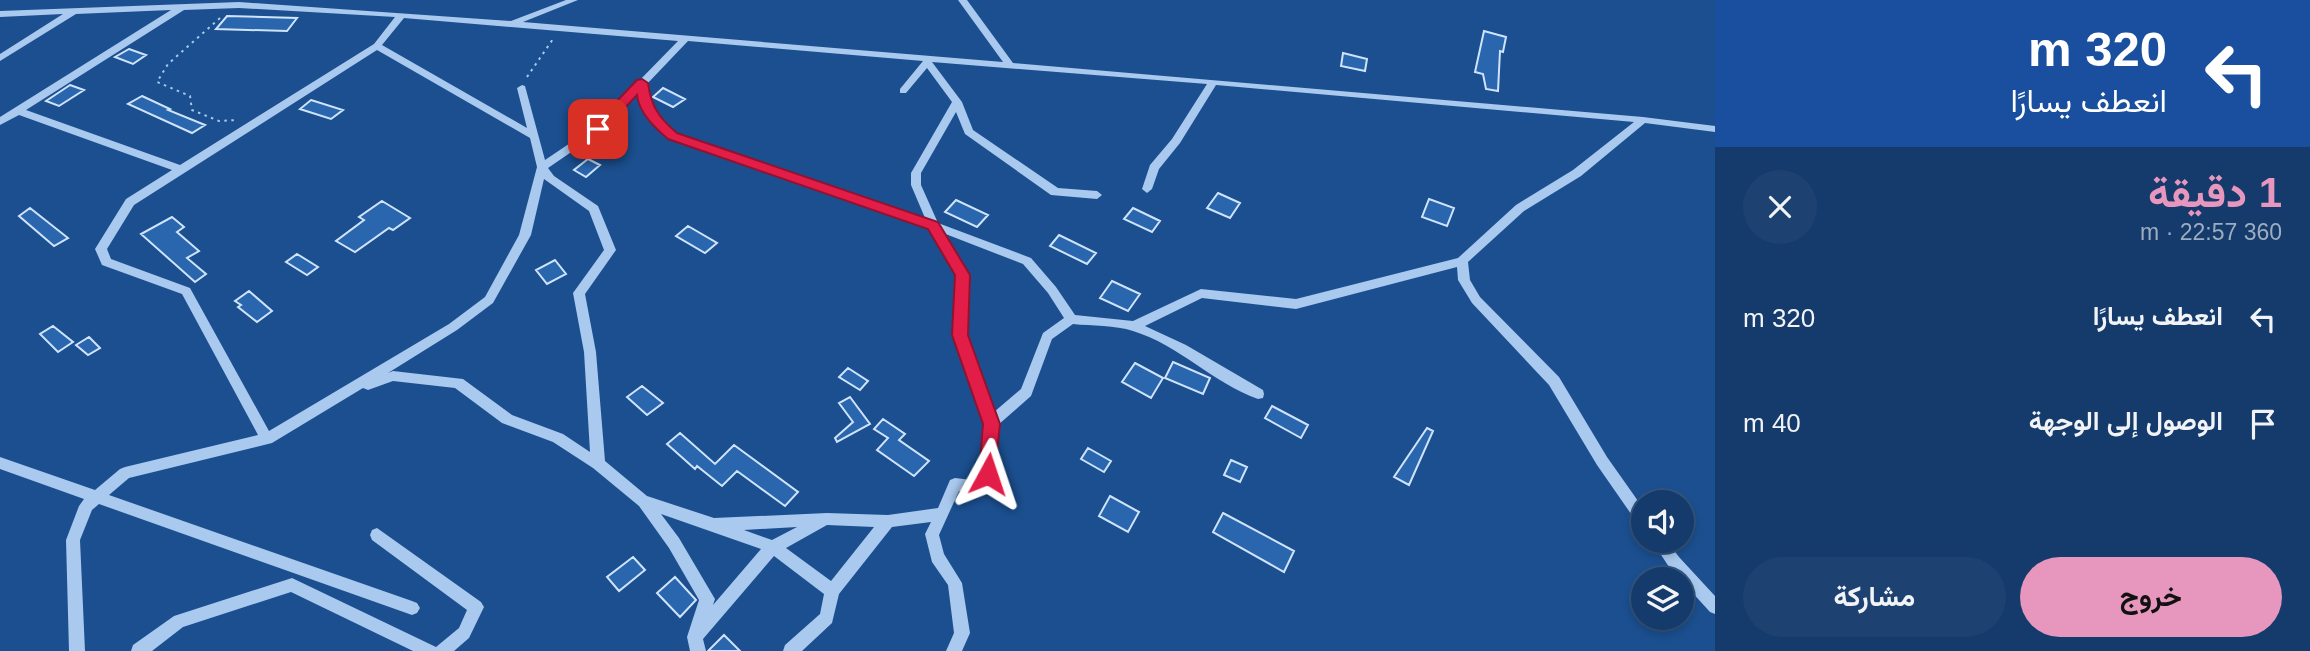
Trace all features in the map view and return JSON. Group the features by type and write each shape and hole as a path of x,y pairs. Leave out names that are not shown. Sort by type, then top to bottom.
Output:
{"street":[{"path":"237,5 251,0"},
{"path":"511,24 574,0"},
{"path":"962,0 1010,65"},
{"path":"0,14 237,5 402,15 1213,82 1643,120 1715,129"},
{"path":"0,122 181,7"},
{"path":"0,58 73,11"},
{"path":"267,439 186,291 106,262 101,249 130,202 377,46 402,15"},
{"path":"78,651 73,540 86,506 125,473 267,439 453,327 489,300 526,235 542,167 598,129 685,38"},
{"path":"377,46 535,136"},
{"path":"904,91 929,60"},
{"path":"929,60 957,102 969,132 1055,191 1097,195"},
{"path":"1147,189 1154,168 1176,141 1213,82"},
{"path":"642,83 644,103 657,123 673,136 933,225 1027,261 1052,290 1071,320"},
{"path":"522,88 542,167 550,179 594,209 610,250 579,293 590,352 598,464"},
{"path":"954,651 962,633 955,583 937,558 932,534 955,484 985,488 991,460 991,424 960,335 962,275 933,225 916,186 916,173 957,102"},
{"path":"19,111 182,170"},
{"path":"1133,326 1201,293 1296,303 1462,261 1520,208 1577,173 1643,120"},
{"path":"1462,261 1464,280 1476,300 1555,381 1602,461 1631,502"},
{"path":"991,424 1026,392 1047,336 1071,320 1133,326 1182,348 1258,394"},
{"path":"345,392 394,376 458,383 507,419 558,438 598,464 643,501 674,543 707,599 696,644"},
{"path":"0,463 412,608"},
{"path":"643,501 773,547 832,592"},
{"path":"714,525 827,519 888,521 943,514"},
{"path":"696,644 773,547 827,519"},
{"path":"791,651 827,618 832,592 888,521"},
{"path":"377,535 475,607 464,633 442,651"},
{"path":"1668,553 1715,607"},
{"path":"139,651 179,621 292,585 430,651"}],"path":[{"path":"237,5 168,64 158,82 190,96 192,110 219,121 264,118"},
{"path":"522,88 561,28"}],"building":[{"path":"227,16 297,18 287,31 216,29"},
{"path":"1484,31 1506,37 1503,52 1500,51 1498,91 1486,89 1483,74 1475,72"},
{"path":"129,49 146,55 133,64 115,57"},
{"path":"1343,53 1367,59 1365,71 1341,66"},
{"path":"70,85 84,90 59,106 46,101"},
{"path":"663,88 685,99 673,107 653,97"},
{"path":"142,96 205,125 192,133 128,104"},
{"path":"311,100 343,110 331,119 300,109"},
{"path":"588,159 600,165 586,177 574,170"},
{"path":"1218,193 1240,203 1230,218 1207,208"},
{"path":"1429,199 1454,208 1447,226 1422,217"},
{"path":"956,200 988,215 977,227 945,212"},
{"path":"382,201 410,218 393,230 389,228 355,252 336,241 364,220 359,217"},
{"path":"30,208 68,238 54,246 19,216"},
{"path":"1133,208 1160,221 1152,232 1124,219"},
{"path":"172,217 184,227 177,232 199,251 187,258 206,274 195,282 141,234"},
{"path":"688,226 717,243 705,253 676,236"},
{"path":"1059,235 1096,253 1087,264 1050,246"},
{"path":"297,254 318,267 307,275 286,262"},
{"path":"555,260 566,274 547,284 536,270"},
{"path":"1112,281 1140,294 1128,311 1100,298"},
{"path":"249,291 272,311 257,322 238,307 241,305 235,301"},
{"path":"53,326 73,342 58,352 40,334"},
{"path":"89,337 100,348 88,355 76,345"},
{"path":"1173,362 1210,378 1203,394 1165,378"},
{"path":"1135,363 1163,378 1151,398 1122,382"},
{"path":"848,368 868,381 860,390 839,377"},
{"path":"642,386 663,403 647,415 627,397"},
{"path":"850,397 870,424 837,442 835,438 853,422 839,403"},
{"path":"1272,406 1308,425 1301,438 1265,418"},
{"path":"883,419 905,434 899,440 929,461 914,476 877,450 888,438 874,429"},
{"path":"1427,428 1433,431 1409,485 1394,477"},
{"path":"680,433 715,464 734,445 798,492 785,506 737,471 722,486 697,466 695,469 667,444"},
{"path":"1088,448 1111,461 1104,472 1081,459"},
{"path":"1231,460 1247,467 1240,482 1224,475"},
{"path":"1110,496 1139,512 1128,532 1099,516"},
{"path":"1223,513 1294,551 1284,572 1213,532"},
{"path":"633,557 645,570 619,591 607,577"},
{"path":"675,577 696,600 680,617 657,593"},
{"path":"724,635 740,651 708,651"}],"route":[{"path":"598,129 642,83 644,103 657,123 673,136 933,225 962,275 960,335 991,424 991,460 988,474"}]}
